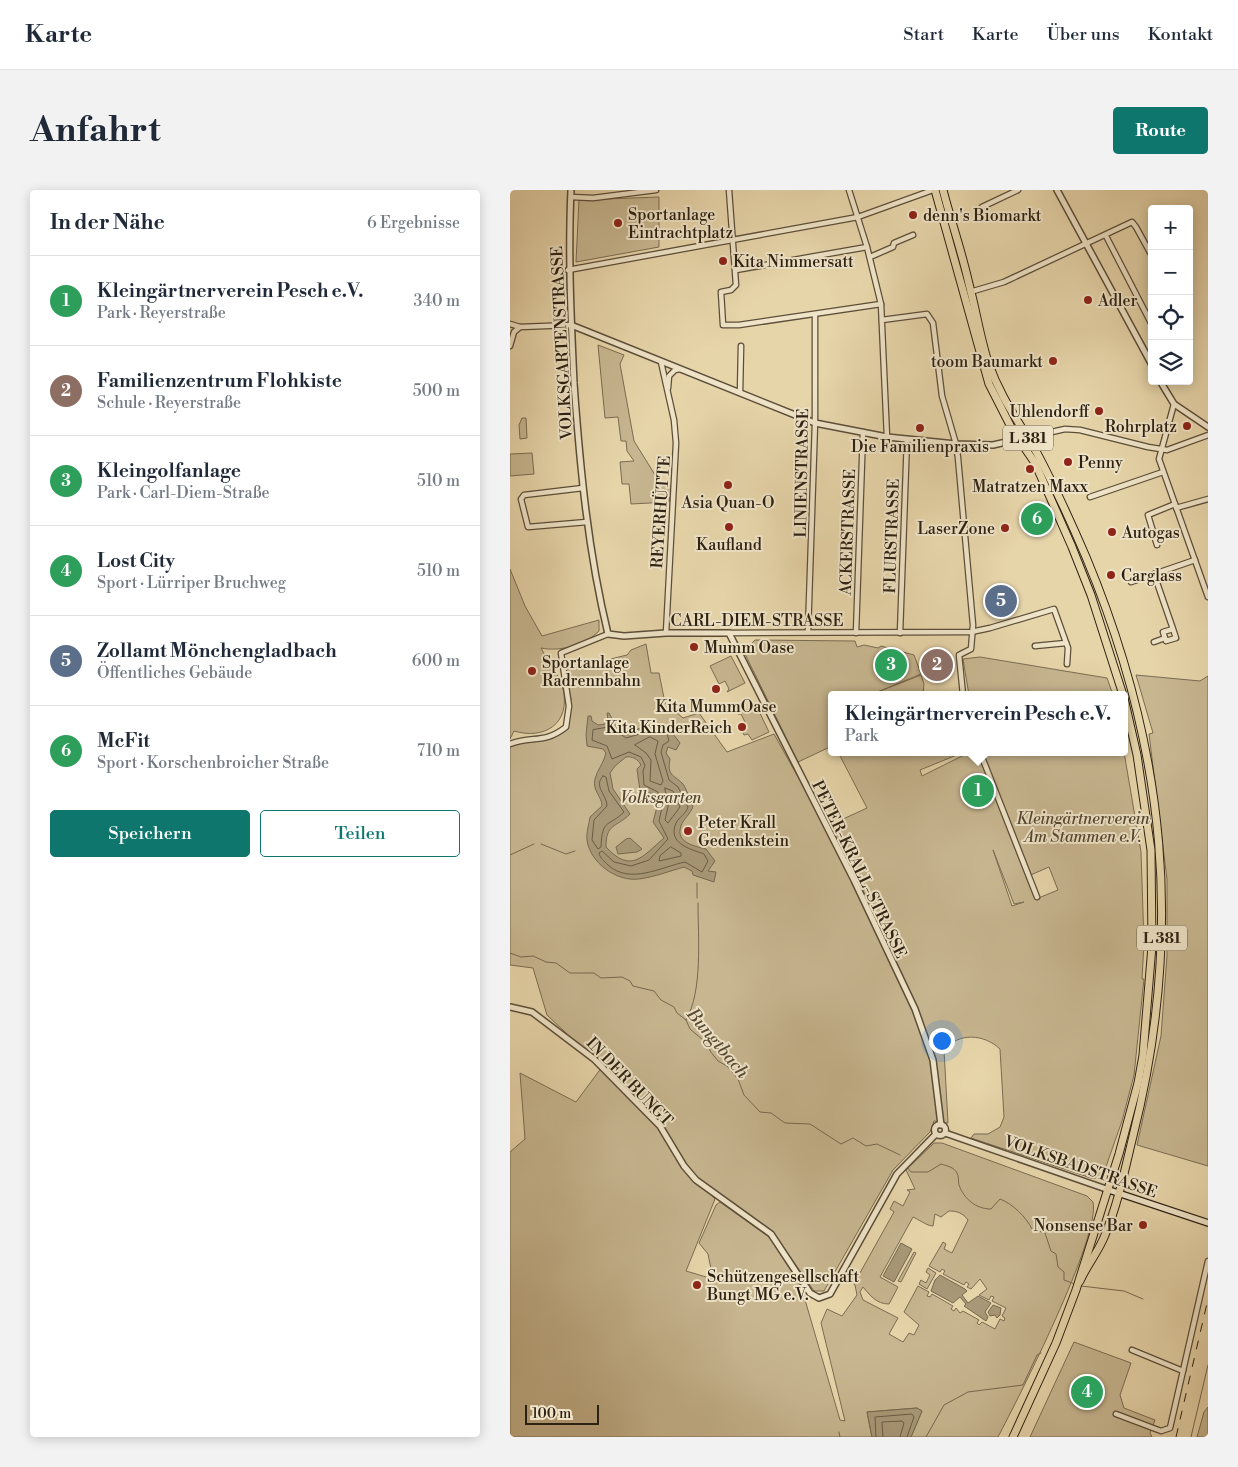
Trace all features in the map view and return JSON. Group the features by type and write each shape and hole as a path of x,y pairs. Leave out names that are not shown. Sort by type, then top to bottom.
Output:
{"main road":[{"name":"L 381","path":"934,190 989,384 1019,439 1035,463 1075,554 1091,594 1122,691"},
{"name":"L 381","path":"943,190 990,368 1002,398 1027,438 1065,509 1116,636 1140,720 1155,808 1160,849 1162,944 1157,1015 1146,1084 1118,1194 1105,1235 1080,1280"},
{"name":"L 381","path":"1013,1437 1056,1343 1080,1280 1109,1190 1138,1083 1147,1014 1152,946 1152,869 1145,803 1128,716"},
{"name":"VOLKSBADSTRASSE","path":"1109,1190 1208,1224"}],"street":[{"name":"VOLKSGARTENSTRASSE","path":"571,190 568,270 583,488 608,634"},
{"path":"729,190 732,240 735,249 736,284 730,290 721,292 723,326 881,304"},
{"path":"849,190 870,257 881,304 887,437"},
{"path":"568,270 858,217 934,190"},
{"path":"982,207 1018,190"},
{"path":"1057,190 1086,245 1148,352"},
{"path":"570,197 593,198 656,191"},
{"path":"954,261 967,291 971,292 1004,282 1106,236 1132,222 1148,250"},
{"path":"870,257 893,247 894,243 914,235"},
{"path":"1106,236 1148,317"},
{"path":"736,270 867,247"},
{"name":"LINIENSTRASSE","path":"808,632 815,423 815,314"},
{"path":"882,320 927,314 933,323 942,396 956,444 972,616 970,649 959,655 963,691"},
{"path":"510,324 520,327 571,325 815,423 887,437 956,444 993,445 1065,429 1080,430 1160,450 1167,450 1208,435"},
{"path":"510,346 514,332 520,327"},
{"path":"740,346 740,393"},
{"name":"REYERHÜTTE","path":"661,362 669,393"},
{"name":"REYERHÜTTE","path":"666,632 676,467 676,439 668,376 675,370 680,369"},
{"path":"1162,385 1174,404 1208,427"},
{"path":"1174,404 1159,459 1208,598"},
{"name":"ACKERSTRASSE","path":"856,633 863,432"},
{"name":"FLURSTRASSE","path":"900,633 907,439"},
{"path":"1090,497 1163,472"},
{"path":"583,488 524,495 521,499 528,527 588,522"},
{"path":"1157,545 1148,515 1175,506 1208,499"},
{"path":"1131,582 1194,560"},
{"path":"1154,574 1173,629 1176,638 1166,641 1163,632 1173,629"},
{"name":"CARL-DIEM-STRASSE","path":"510,744 522,739 533,740 552,737 566,727 569,706 561,653 608,634 624,636 666,632 971,632 1054,609 1066,643 1067,664"},
{"name":"PETER-KRALL-STRASSE","path":"728,633 854,880 914,1009 933,1060 941,1124"},
{"path":"1154,642 1165,638"},
{"path":"1035,646 1066,643"},
{"path":"982,756 1037,897"},
{"name":"IN DER BUNGT","path":"510,1007 532,1012 594,1059 660,1126 684,1166 696,1180 771,1234 810,1293 819,1298 830,1294 897,1174 936,1134"},
{"path":"941,1124 946,1128 946,1133 941,1136 936,1134 935,1128 941,1124"},
{"name":"VOLKSBADSTRASSE","path":"946,1133 1109,1190"},
{"path":"1116,1414 1162,1431 1170,1428 1208,1261"},
{"path":"1132,1350 1183,1371"}],"green space":[{"name":"Sportanlage Eintrachtplatz","path":"659,197 659,247 576,262 579,200"},
{"path":"598,345 624,355 620,364 634,441 662,486 672,486 669,502 631,504 629,484 622,484 620,462 634,461 627,451 626,441 621,441 618,417 605,418"},
{"path":"522,418 526,418 527,438 520,439 519,425"},
{"path":"532,453 534,474 510,476 510,454"},
{"name":"Sportanlage Radrennbahn","path":"510,569 525,606 542,636 599,620 599,631 580,644 556,649 541,648 563,689 563,712 559,720 545,731 525,733 514,731 510,739"},
{"path":"755,640 855,641 857,647 864,645 878,648 881,646 914,655 921,674 880,691 828,691 828,748 798,762 744,652"},
{"path":"646,644 651,673 659,673 665,703 683,718 699,713 727,752 774,734 827,829 831,827 830,825 867,808 840,756 954,756 920,770 922,776 962,756 1125,756 1141,852 1144,943 1142,979 1144,979 1134,1075 1122,1121 1102,1178 1091,1178 971,1138 974,1134 988,1134 1000,1127 1004,1117 1000,1049 987,1040 972,1037 957,1040 944,1050 948,1123 934,1121 930,1132 893,1170 824,1291 814,1291 773,1232 731,1206 699,1183 715,1199 686,1271 713,1279 708,1254 699,1243 716,1205 720,1202 769,1237 801,1286 840,1420 845,1421 821,1323 827,1309 842,1316 857,1295 855,1285 848,1279 850,1277 856,1280 894,1212 890,1209 894,1201 903,1206 910,1192 907,1190 915,1189 906,1170 934,1143 942,1143 1087,1196 1093,1202 1092,1220 1072,1281 998,1437 911,1437 922,1411 917,1408 867,1412 872,1437 510,1437 510,1152 525,1139 520,1073 576,1102 602,1067 547,1015 533,968 510,965 510,744 543,739 566,727 571,699 565,670 627,655 631,650","holes":["993,850 1014,904 1024,902 1012,906","1049,867 1058,890 1036,899 1026,877","949,1211 962,1214 968,1220 952,1253 944,1249 946,1244 943,1242 929,1266 940,1272 942,1269 945,1271 943,1274 964,1285 966,1282 969,1284 967,1287 971,1289 980,1279 987,1289 979,1295 989,1300 991,1296 994,1297 992,1301 1006,1308 1002,1316 1005,1318 1004,1321 1000,1319 995,1329 982,1322 979,1325 977,1323 979,1320 963,1311 960,1313 956,1308 954,1311 951,1309 953,1306 932,1294 930,1297 927,1296 929,1292 918,1286 904,1312 919,1325 914,1335 909,1333 903,1342 889,1334 898,1318 863,1300 860,1292 863,1287 877,1301 889,1304 898,1287 880,1277 913,1217 933,1226 935,1214 941,1217"]},
{"path":"731,656 745,683 727,692 729,689 725,681 719,684 710,666"},
{"path":"980,657 1107,678 1112,691 968,691 963,659"},
{"path":"921,675 924,684 923,691 880,691"},
{"path":"1136,675 1200,681 1208,676 1208,1166 1137,1145 1161,1036 1167,956 1167,879 1149,734 1153,733"},
{"path":"756,705 769,732 752,740 748,734 744,735 739,725 745,722 741,714 738,714"},
{"path":"914,1252 916,1253 901,1282 898,1281"},
{"path":"928,1268 936,1273 927,1289 919,1284 921,1280 926,1283 930,1275 926,1272"},
{"path":"1074,1342 1131,1363 1120,1395 1124,1408 1155,1420 1150,1433 1152,1437 1030,1437"},
{"path":"1208,1407 1208,1437 1197,1437 1204,1412"}],"water":[{"path":"607,713 609,713 616,726 626,733 650,725 660,729 669,727 680,743 676,750 668,747 666,753 670,759 670,772 684,785 693,806 691,812 682,823 680,832 683,840 706,849 715,861 708,871 716,872 714,882 693,875 692,871 684,867 645,878 631,879 614,874 593,856 587,840 587,831 590,817 602,806 594,783 606,753 603,749 587,746 588,716 591,716 592,721 598,725 605,724 608,720","holes":["626,757 637,760 641,765 637,769 640,791 653,794 657,807 653,822 664,838 643,856 630,861 623,860 606,847 606,839 610,830 630,814 613,789 610,773"]},
{"path":"630,838 642,849 637,852 618,854 616,847"},
{"path":"901,1243 912,1249 894,1282 883,1276"},
{"path":"940,1275 967,1291 962,1295 968,1303 978,1296 991,1303 985,1312 988,1317 986,1321 964,1306 966,1304 960,1297 953,1303 931,1291 935,1280"},
{"path":"993,1305 1001,1308 1000,1315 997,1318 995,1315 990,1316 988,1312"},
{"path":"917,1408 922,1411 911,1437 872,1437 867,1412"}],"waterway":[{"path":"510,855 534,844"},
{"path":"541,844 566,854 575,851"},
{"path":"697,883 697,898"},
{"path":"686,1020 695,994 697,979 699,947 698,903"},
{"name":"Bungtbach","path":"510,953 521,957 533,956 546,962 556,963 570,973 594,973 601,978 622,977 630,981 633,986 654,991 661,1000 674,1007 677,1013 686,1020 690,1029 709,1045 710,1051 738,1079 744,1095 760,1112 771,1113 785,1123 810,1124 841,1144 853,1138 866,1146 877,1144 900,1155"},
{"name":"Bungtbach","path":"908,1168 911,1172 928,1172 941,1164 948,1166 956,1171 961,1190 971,1202 986,1209 991,1209 1000,1199 1010,1204 1023,1216 1032,1229 1045,1233 1051,1251 1056,1254 1058,1267 1064,1272 1064,1280 1075,1284"},
{"name":"Bungtbach","path":"1081,1286 1124,1291 1143,1299"},
{"path":"926,1437 944,1405 968,1392 1023,1385 1037,1355 1041,1353"},
{"path":"1191,1437 1208,1365"},
{"path":"839,1432 840,1437"}],"railway":[{"path":"1176,1437 1208,1299"}],"place":[{"name":"denn's Biomarkt","path":"913,215"},
{"name":"Sportanlage Eintrachtplatz","path":"618,223"},
{"name":"Kita Nimmersatt","path":"723,261"},
{"name":"Adler","path":"1088,300"},
{"name":"toom Baumarkt","path":"1053,361"},
{"name":"Uhlendorff","path":"1099,411"},
{"name":"Rohrplatz","path":"1187,426"},
{"name":"Die Familienpraxis","path":"920,428"},
{"name":"Penny","path":"1068,462"},
{"name":"Matratzen Maxx","path":"1030,469"},
{"name":"Asia Quan-O","path":"728,485"},
{"name":"McFit","path":"1037,519"},
{"name":"Kaufland","path":"729,527"},
{"name":"LaserZone","path":"1005,528"},
{"name":"Autogas","path":"1112,532"},
{"name":"Carglass","path":"1111,575"},
{"name":"Zollamt Mönchengladbach","path":"1001,601"},
{"name":"Mumm Oase","path":"694,647"},
{"name":"Kleingolfanlage","path":"891,665"},
{"name":"Familienzentrum Flohkiste","path":"937,665"},
{"name":"Sportanlage Radrennbahn","path":"532,671"},
{"name":"Kita MummOase","path":"716,689"},
{"name":"Kita KinderReich","path":"742,727"},
{"name":"Kleingärtnerverein Pesch e.V.","path":"978,791"},
{"name":"Peter Krall Gedenkstein","path":"688,831"},
{"name":"Nonsense Bar","path":"1143,1225"},
{"name":"Schützengesellschaft Bungt MG e.V.","path":"697,1285"},
{"name":"Lost City","path":"1087,1392"}],"park label":[{"name":"Volksgarten","path":"661,797"},
{"name":"Kleingärtnerverein Am Stammen e.V.","path":"1083,827"}]}
